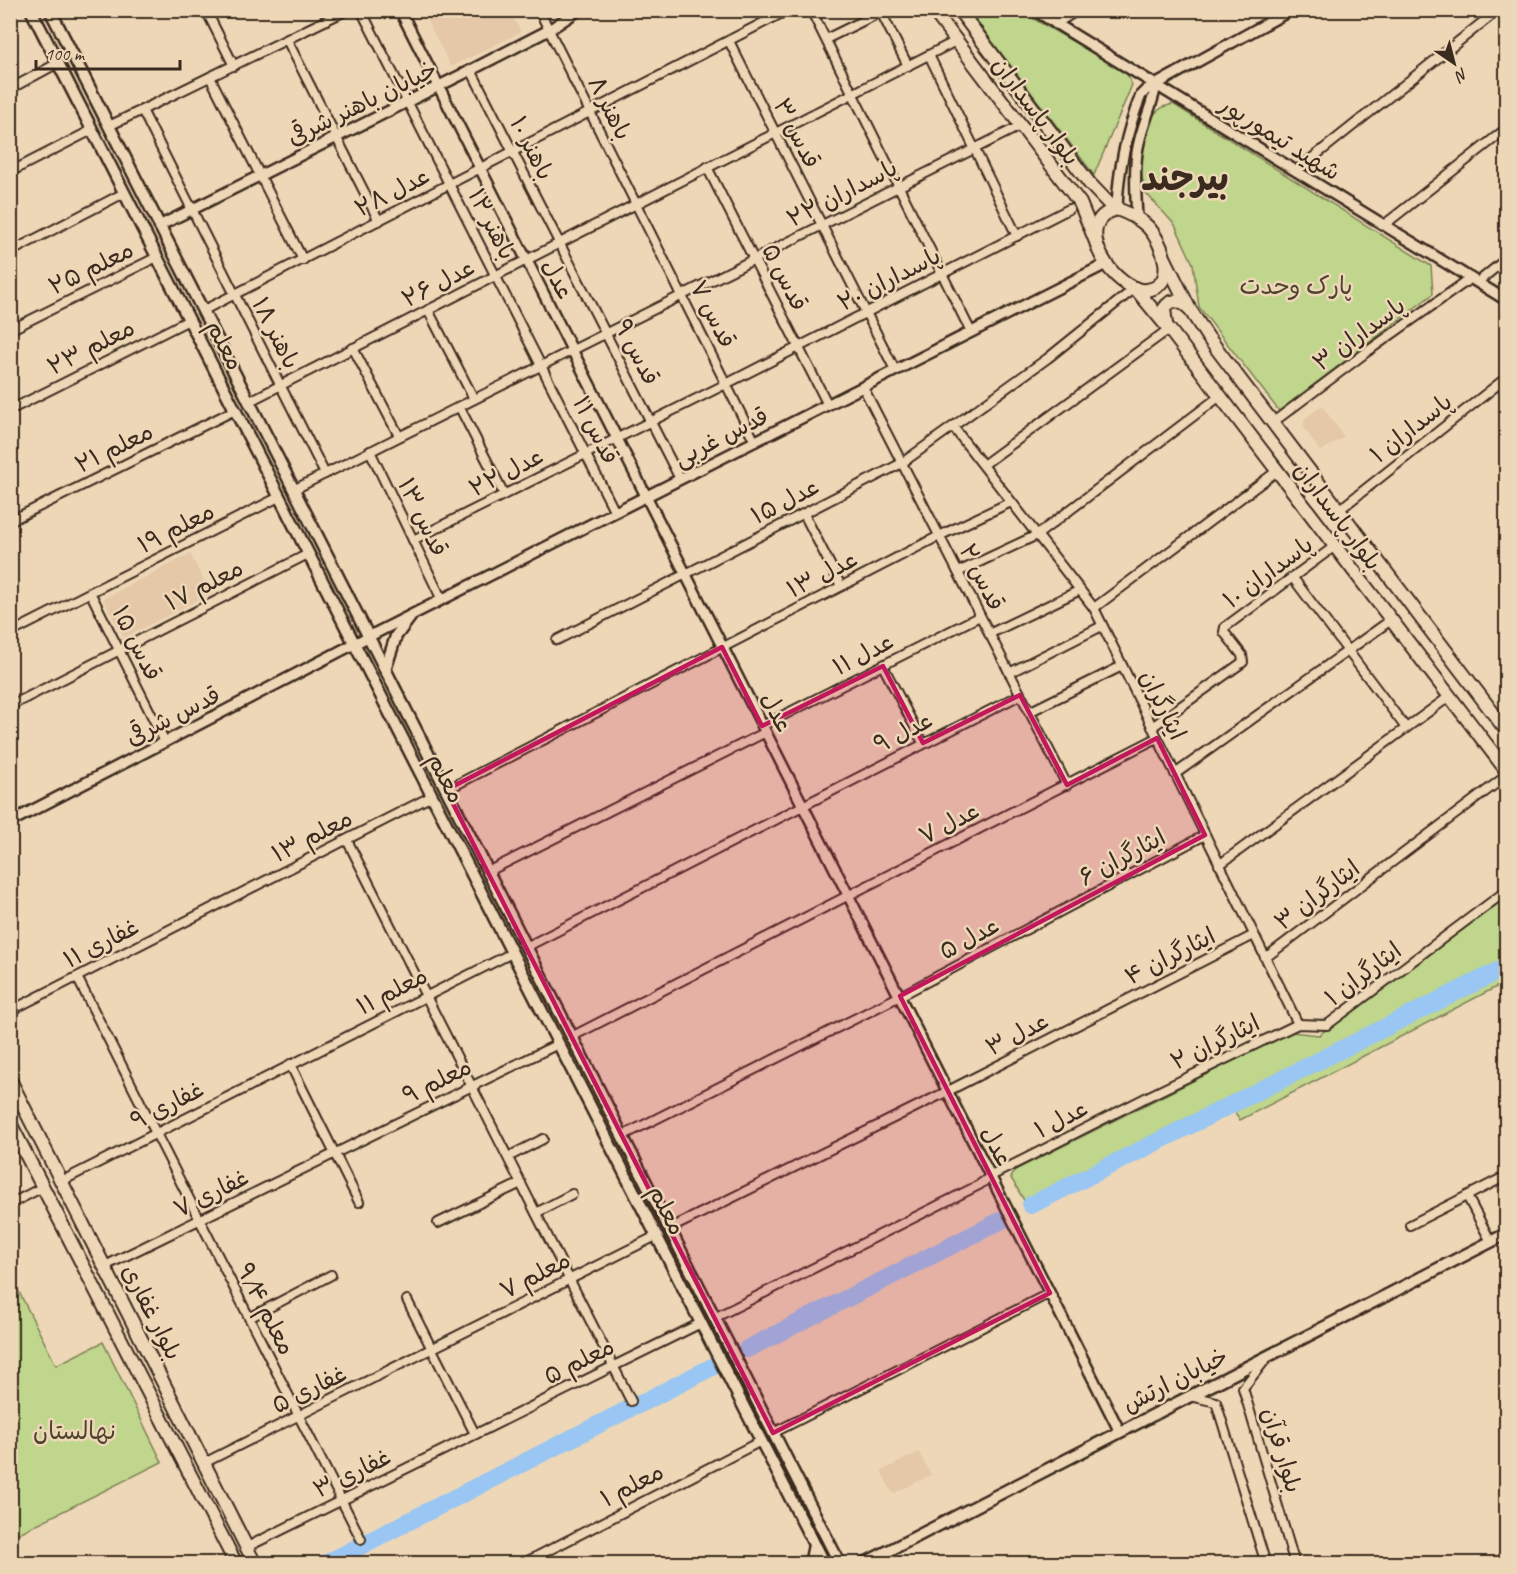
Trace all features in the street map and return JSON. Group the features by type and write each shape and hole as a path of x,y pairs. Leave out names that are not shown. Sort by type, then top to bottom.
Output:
{"main road":[{"name":"معلم","path":"31,10 824,1563"},
{"name":"معلم","path":"50,10 840,1563"},
{"name":"بلوار پاسداران","path":"933,10 1080,203 1096,242"},
{"name":"بلوار پاسداران","path":"958,10 1090,184 1116,209"},
{"path":"1116,209 1137,218 1150,229 1165,259 1165,277 1160,285 1143,291 1115,275 1100,253 1095,233 1099,217 1106,212 1116,209"},
{"name":"بلوار پاسداران","path":"1165,259 1189,308 1207,336 1506,730"},
{"name":"بلوار پاسداران","path":"1135,288 1168,327 1506,770"},
{"path":"1168,327 1164,309 1167,304 1174,300 1182,302 1189,308"},
{"path":"385,670 396,636 411,616"},
{"name":"بلوار غفاری","path":"10,1080 255,1563"},
{"name":"بلوار غفاری","path":"10,1123 236,1563"},
{"name":"خیابان ارتش","path":"863,1563 1506,1234"},
{"path":"810,1563 814,1545"}],"street":[{"path":"206,10 234,66"},
{"path":"109,126 347,10"},
{"name":"باهنر ۱۲","path":"361,10 542,365"},
{"name":"عدل","path":"400,10 1120,1432"},
{"name":"باهنر ۸","path":"539,10 636,204"},
{"name":"خیابان باهنر شرقی","path":"159,226 549,30 579,10"},
{"name":"عدل ۲۸","path":"202,311 788,10"},
{"path":"811,10 971,332"},
{"name":"شهید تیمورپور","path":"1034,10 1506,300"},
{"path":"1055,24 1078,10"},
{"path":"1116,209 1117,180 1123,148 1141,95 1146,90 1291,10"},
{"path":"1296,171 1498,10"},
{"path":"826,39 880,11 909,66"},
{"path":"287,39 379,221"},
{"name":"قدس ۳","path":"729,41 896,370"},
{"name":"عدل ۲۶","path":"248,402 956,41"},
{"path":"929,55 1017,236"},
{"path":"10,89 57,63"},
{"name":"باهنر ۱۰","path":"471,70 559,243"},
{"path":"210,77 303,260"},
{"path":"1137,218 1137,152 1143,124 1153,101 1156,85"},
{"name":"باهنر ۱۸","path":"142,110 325,474"},
{"name":"پاسداران ۲۲","path":"293,490 1020,126"},
{"path":"1384,225 1506,129"},
{"path":"10,172 92,130"},
{"name":"قدس ۵","path":"707,167 828,405"},
{"path":"10,252 124,193"},
{"name":"قدس ۷","path":"636,204 755,441"},
{"name":"پاسداران ۲۰","path":"650,422 1069,209"},
{"name":"قدس ۹","path":"559,243 680,479"},
{"name":"معلم ۲۵","path":"10,330 157,257"},
{"name":"پاسداران ۳","path":"1272,423 1368,351 1506,260"},
{"name":"قدس غربی","path":"354,644 1106,264"},
{"name":"عدل ۱۵","path":"557,640 902,463 954,428 1048,358 1135,288"},
{"path":"428,310 474,399"},
{"name":"معلم ۲۳","path":"10,410 189,320"},
{"path":"983,465 1168,327"},
{"path":"353,348 399,436"},
{"name":"قدس ۱۱","path":"542,365 615,512"},
{"name":"پاسداران ۱","path":"1339,510 1506,378"},
{"name":"قدس ۲","path":"863,387 1066,785"},
{"path":"958,572 1037,535 1220,396"},
{"path":"459,406 504,494"},
{"name":"معلم ۲۱","path":"11,521 234,410"},
{"name":"عدل ۲۲","path":"413,540 650,422"},
{"name":"ایثارگران","path":"954,428 1094,608 1298,1024"},
{"name":"قدس ۱۳","path":"370,451 442,600"},
{"path":"1094,608 1277,471"},
{"name":"معلم ۱۹","path":"10,633 279,497"},
{"name":"عدل ۱۳","path":"446,790 939,536 1011,502"},
{"path":"804,514 841,586"},
{"name":"پاسداران ۱۰","path":"1152,727 1243,662 1244,659 1224,629 1335,546"},
{"name":"معلم ۱۷","path":"10,706 308,554"},
{"path":"1293,578 1406,728"},
{"path":"989,634 1080,590"},
{"name":"قدس ۱۵","path":"91,594 165,742"},
{"name":"عدل ۱۱","path":"487,872 629,801 980,616"},
{"path":"1175,774 1391,620"},
{"path":"1009,673 1102,626"},
{"name":"قدس شرقی","path":"10,822 354,644"},
{"path":"883,666 923,743"},
{"path":"1029,712 1122,666"},
{"name":"عدل ۹","path":"526,947 1020,695"},
{"path":"1220,865 1450,696"},
{"name":"عدل ۷","path":"571,1037 1157,738"},
{"name":"ایثارگران ۳","path":"1265,958 1506,776"},
{"name":"معلم ۱۳","path":"209,910 432,796"},
{"name":"ایثارگران ۶","path":"1057,913 1205,835"},
{"path":"347,840 631,1401"},
{"name":"ایثارگران ۱","path":"1298,1024 1331,1023 1506,891"},
{"name":"غفاری ۱۱","path":"10,1011 209,910"},
{"name":"عدل ۵","path":"622,1136 900,996 1057,913"},
{"name":"ایثارگران ۴","path":"1103,1012 1254,934"},
{"name":"معلم ۱۱","path":"290,1064 512,953"},
{"name":"معلم ۹/۴","path":"77,977 361,1539"},
{"name":"عدل ۳","path":"669,1229 1103,1012"},
{"name":"ایثارگران ۲","path":"1149,1096 1298,1024"},
{"name":"معلم ۹","path":"334,1154 558,1044"},
{"path":"290,1064 359,1202"},
{"name":"غفاری ۹","path":"62,1181 290,1064"},
{"name":"عدل ۱","path":"714,1318 979,1185 991,1176 1149,1096"},
{"path":"508,1157 543,1140"},
{"name":"غفاری ۷","path":"105,1266 334,1154"},
{"path":"1410,1225 1506,1176"},
{"path":"438,1223 521,1183"},
{"path":"10,1204 43,1187"},
{"path":"536,1213 572,1194"},
{"path":"1467,1196 1491,1242"},
{"name":"معلم ۷","path":"432,1349 656,1236"},
{"path":"249,1317 331,1275"},
{"path":"773,1433 1050,1293"},
{"path":"407,1300 475,1434"},
{"name":"معلم ۵","path":"475,1434 701,1323"},
{"name":"غفاری ۵","path":"204,1463 432,1349"},
{"name":"بلوار قرآن","path":"1269,1356 1243,1388 1295,1563"},
{"name":"بلوار قرآن","path":"1190,1396 1215,1402 1266,1563"},
{"name":"غفاری ۳","path":"247,1547 475,1434"},
{"name":"معلم ۱","path":"522,1563 761,1441"}],"highlighted area":[{"path":"722,647 762,726 883,666 923,743 1020,695 1067,785 1157,738 1205,835 900,996 1050,1293 773,1433 446,790"}],"shaded area":[{"path":"422,11 510,11 521,32 451,67"},
{"path":"1322,406 1344,437 1320,452 1303,426 1305,418"},
{"path":"190,554 211,593 124,638 103,599"},
{"path":"919,1452 931,1475 893,1494 881,1471"}],"green space":[{"path":"969,11 1020,11 1126,72 1132,85 1094,175"},
{"name":"پارک وحدت","path":"1173,104 1431,266 1433,294 1279,411 1199,307 1193,264 1175,225 1145,192 1140,151 1149,122 1163,107"},
{"path":"1506,898 1506,982 1240,1120 1234,1111 1029,1209 1011,1178 1015,1170 1291,1032 1319,1035"},
{"name":"نهالستان","path":"10,1274 56,1365 103,1342 162,1462 11,1537"}],"waterway":[{"path":"1031,1205 1506,967"},
{"path":"747,1349 1006,1218"},
{"path":"638,1405 714,1366"},
{"path":"325,1564 629,1409"}],"district":[{"name":"بیرجند","path":"1185,178"}]}
